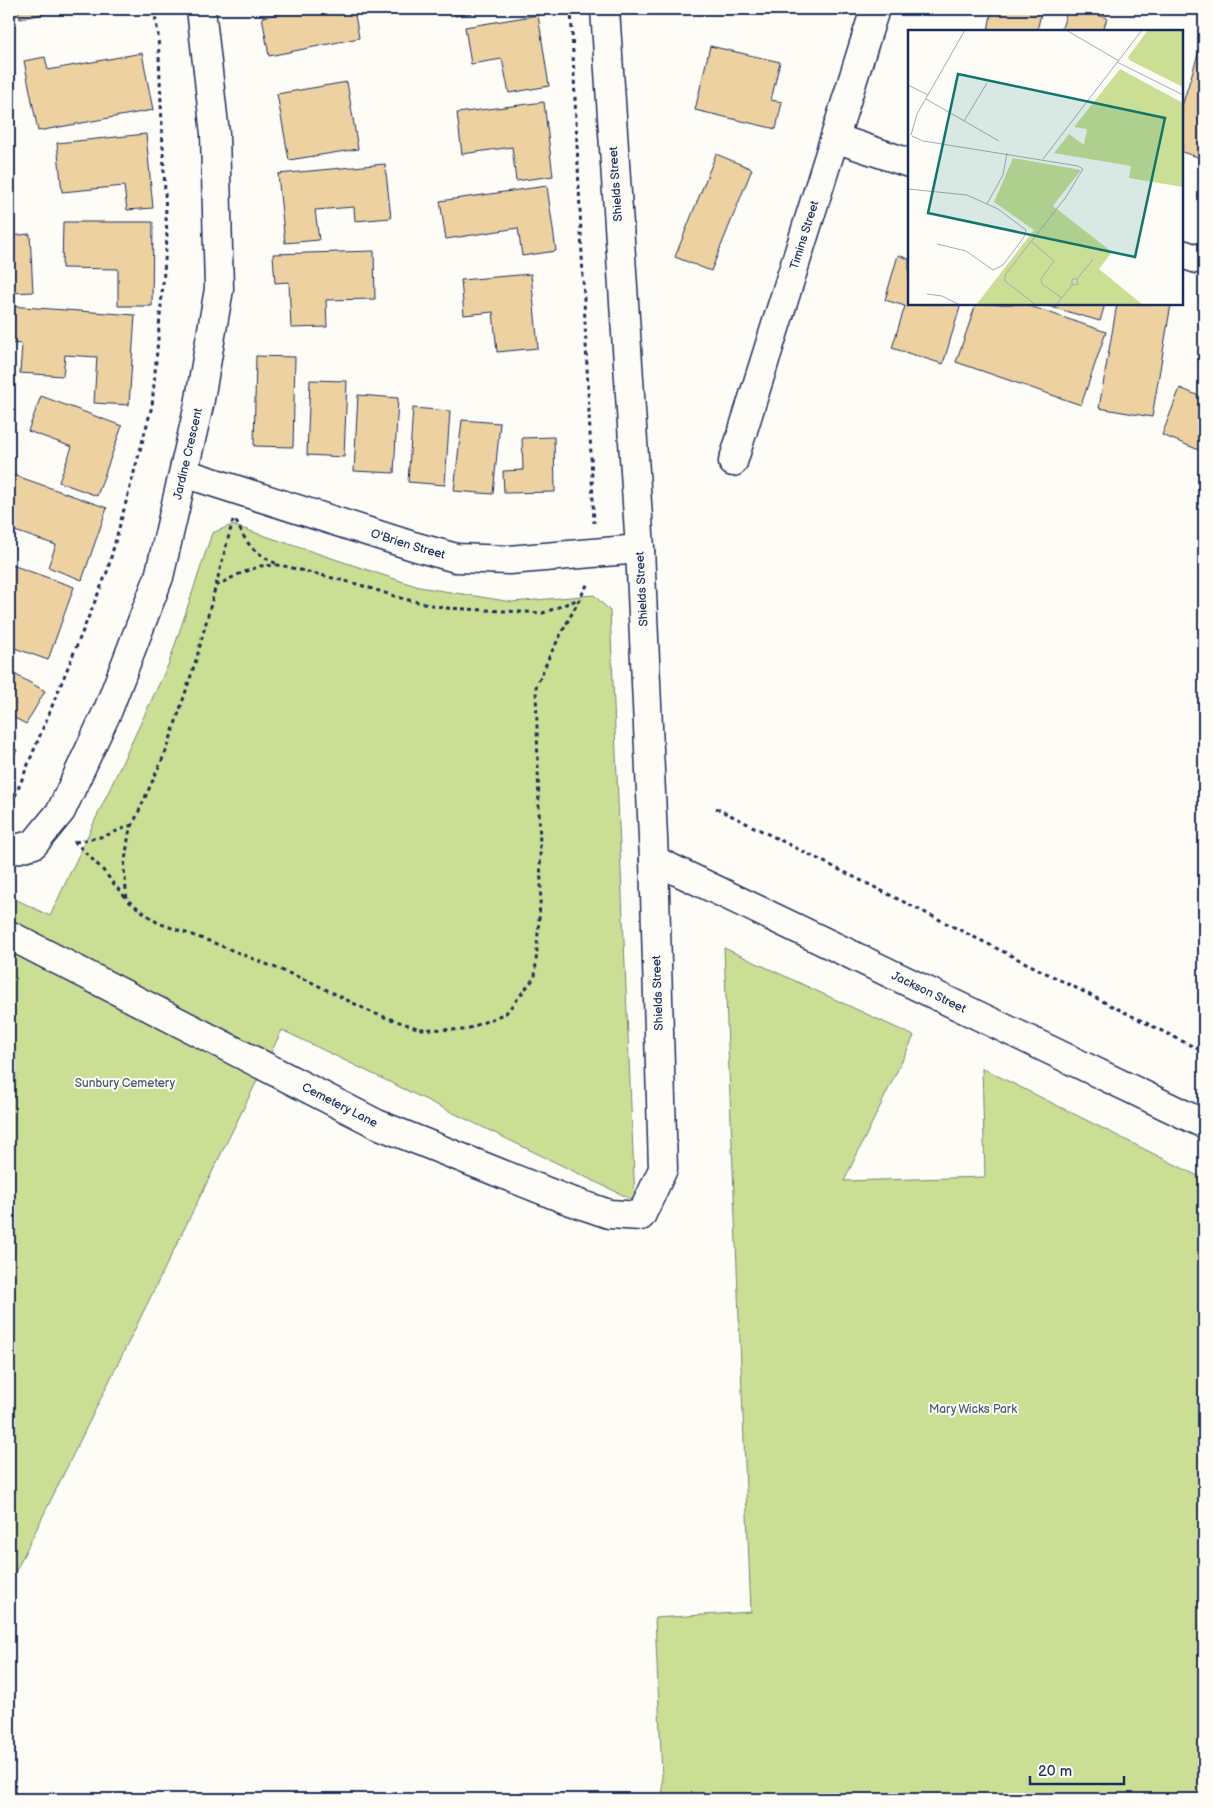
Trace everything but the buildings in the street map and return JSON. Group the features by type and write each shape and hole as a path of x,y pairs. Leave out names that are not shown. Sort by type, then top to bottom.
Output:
{"street":[{"name":"Jardine Crescent","path":"9,851 34,844 61,811 108,710 159,577 200,405 218,289 215,134 201,9"},
{"name":"Shields Street","path":"605,9 640,549 654,860 663,1169"},
{"name":"Timins Street","path":"733,462 875,9"},
{"path":"834,138 908,163"},
{"name":"O'Brien Street","path":"184,473 456,558 509,560 640,549"},
{"name":"Jackson Street","path":"654,860 1204,1124"},
{"name":"Cemetery Lane","path":"9,935 377,1124 565,1199 609,1214 641,1216 663,1169"}],"path":[{"path":"9,811 107,572 152,406 167,238 158,34 154,9"},
{"path":"50,823 75,842 102,869 127,900 158,923 209,941 313,983 373,1013 420,1029 464,1030 506,1013 535,977 541,889 536,687 594,572 595,553 571,9"},
{"path":"127,900 124,868 129,833 167,749 197,657 234,516 245,540 258,555 280,566"},
{"path":"216,586 260,566 280,566 358,584 404,600 446,608 543,613 579,599"},
{"path":"716,808 1204,1052"},
{"path":"75,842 105,836 133,825"}],"green space":[{"name":"Sunbury Cemetery","path":"232,525 419,587 512,602 594,595 610,611 635,1201 282,1030 9,1585 9,896 50,916 169,663 212,533"},
{"name":"Mary Wicks Park","path":"724,948 914,1036 844,1181 985,1177 982,1068 1204,1179 1204,1799 663,1799 655,1618 751,1612"}]}
